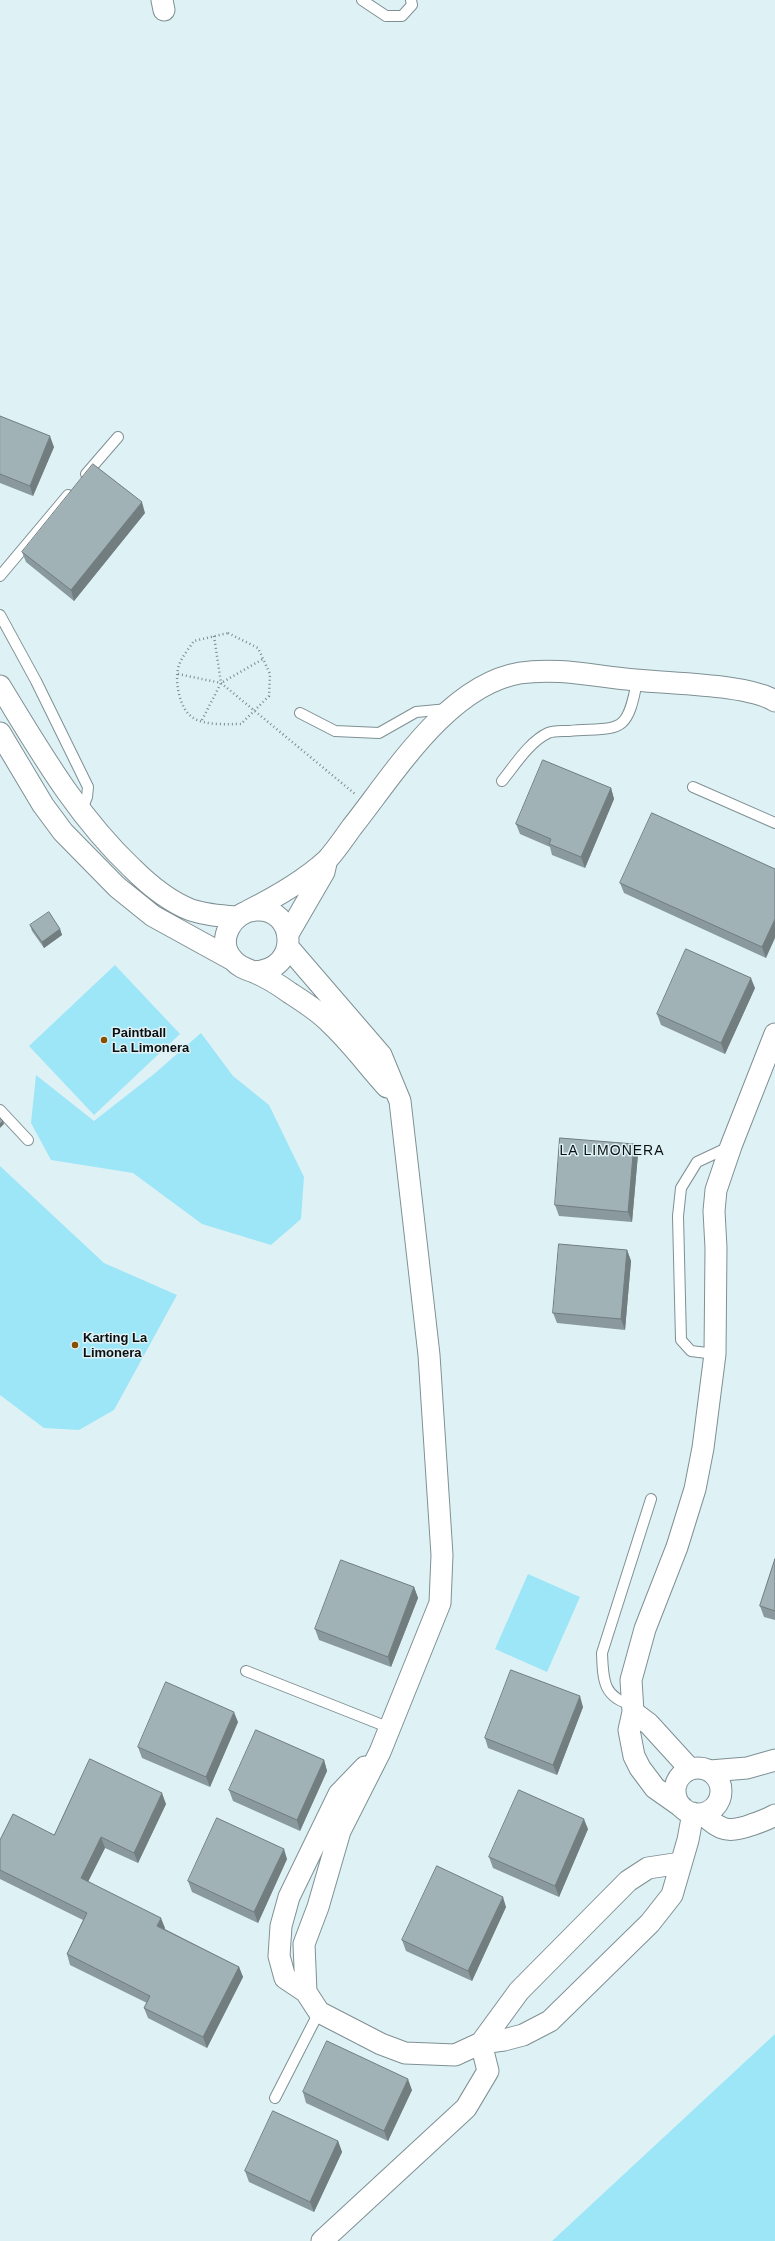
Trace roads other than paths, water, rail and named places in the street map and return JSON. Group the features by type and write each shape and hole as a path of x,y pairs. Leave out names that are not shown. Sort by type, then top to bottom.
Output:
{"street":[{"path":"233,960 226,943 228,929 242,914 291,887 327,859 428,731 463,698 488,684 518,674 549,670 729,689 767,696 775,701"},
{"path":"0,686 81,812 114,851 157,891 190,909 210,915 242,914 263,910 277,917 288,940 381,1055 400,1101 429,1355 442,1575 440,1602 380,1752 340,1831 318,1907 304,1944 306,1992"},
{"path":"0,733 43,805 55,821 117,887 153,916 233,960 242,968 254,972 290,992 330,1023 400,1101"},
{"path":"254,972 272,969 285,956 288,940 324,872 327,859"},
{"path":"775,1034 731,1146 716,1190 714,1211 716,1248 715,1354 703,1448 695,1489 677,1547 645,1629 632,1680 633,1708 629,1730 634,1756 655,1788 714,1824 730,1831 769,1819 775,1815"},
{"path":"633,1708 700,1770 719,1781 721,1795 715,1807 692,1811"},
{"path":"380,1752 339,1794 289,1897 281,1926 279,1956 285,1978 306,1992 319,2012 381,2044 405,2053 455,2055 481,2043 504,2040 523,2035 550,2021 650,1923 672,1895 692,1811"},
{"path":"692,1811 675,1794 675,1786 678,1779 700,1770 746,1768 775,1760"},
{"path":"322,2241 466,2108 488,2072 481,2043 519,1990 628,1881 648,1868 681,1862"}],"lane":[{"path":"362,0 386,16 402,16 412,5 411,0"},
{"path":"0,576 118,437"},
{"path":"0,615 36,680 88,787 87,797 81,812"},
{"path":"502,781 536,741 550,732 611,728 622,724 632,710 638,680"},
{"path":"300,713 334,731 379,733 416,712 452,708"},
{"path":"694,786 775,823"},
{"path":"0,1110 28,1140"},
{"path":"715,1354 691,1351 681,1340 678,1216 681,1188 698,1162 731,1146"},
{"path":"633,1708 619,1702 610,1693 603,1679 602,1653 651,1499"},
{"path":"246,1671 390,1728"},
{"path":"275,2098 319,2012"}],"place":[{"name":"Paintball La Limonera","path":"104,1040"},
{"name":"Karting La Limonera","path":"75,1345"}],"district":[{"name":"LA LIMONERA","path":"612,1151"}]}
